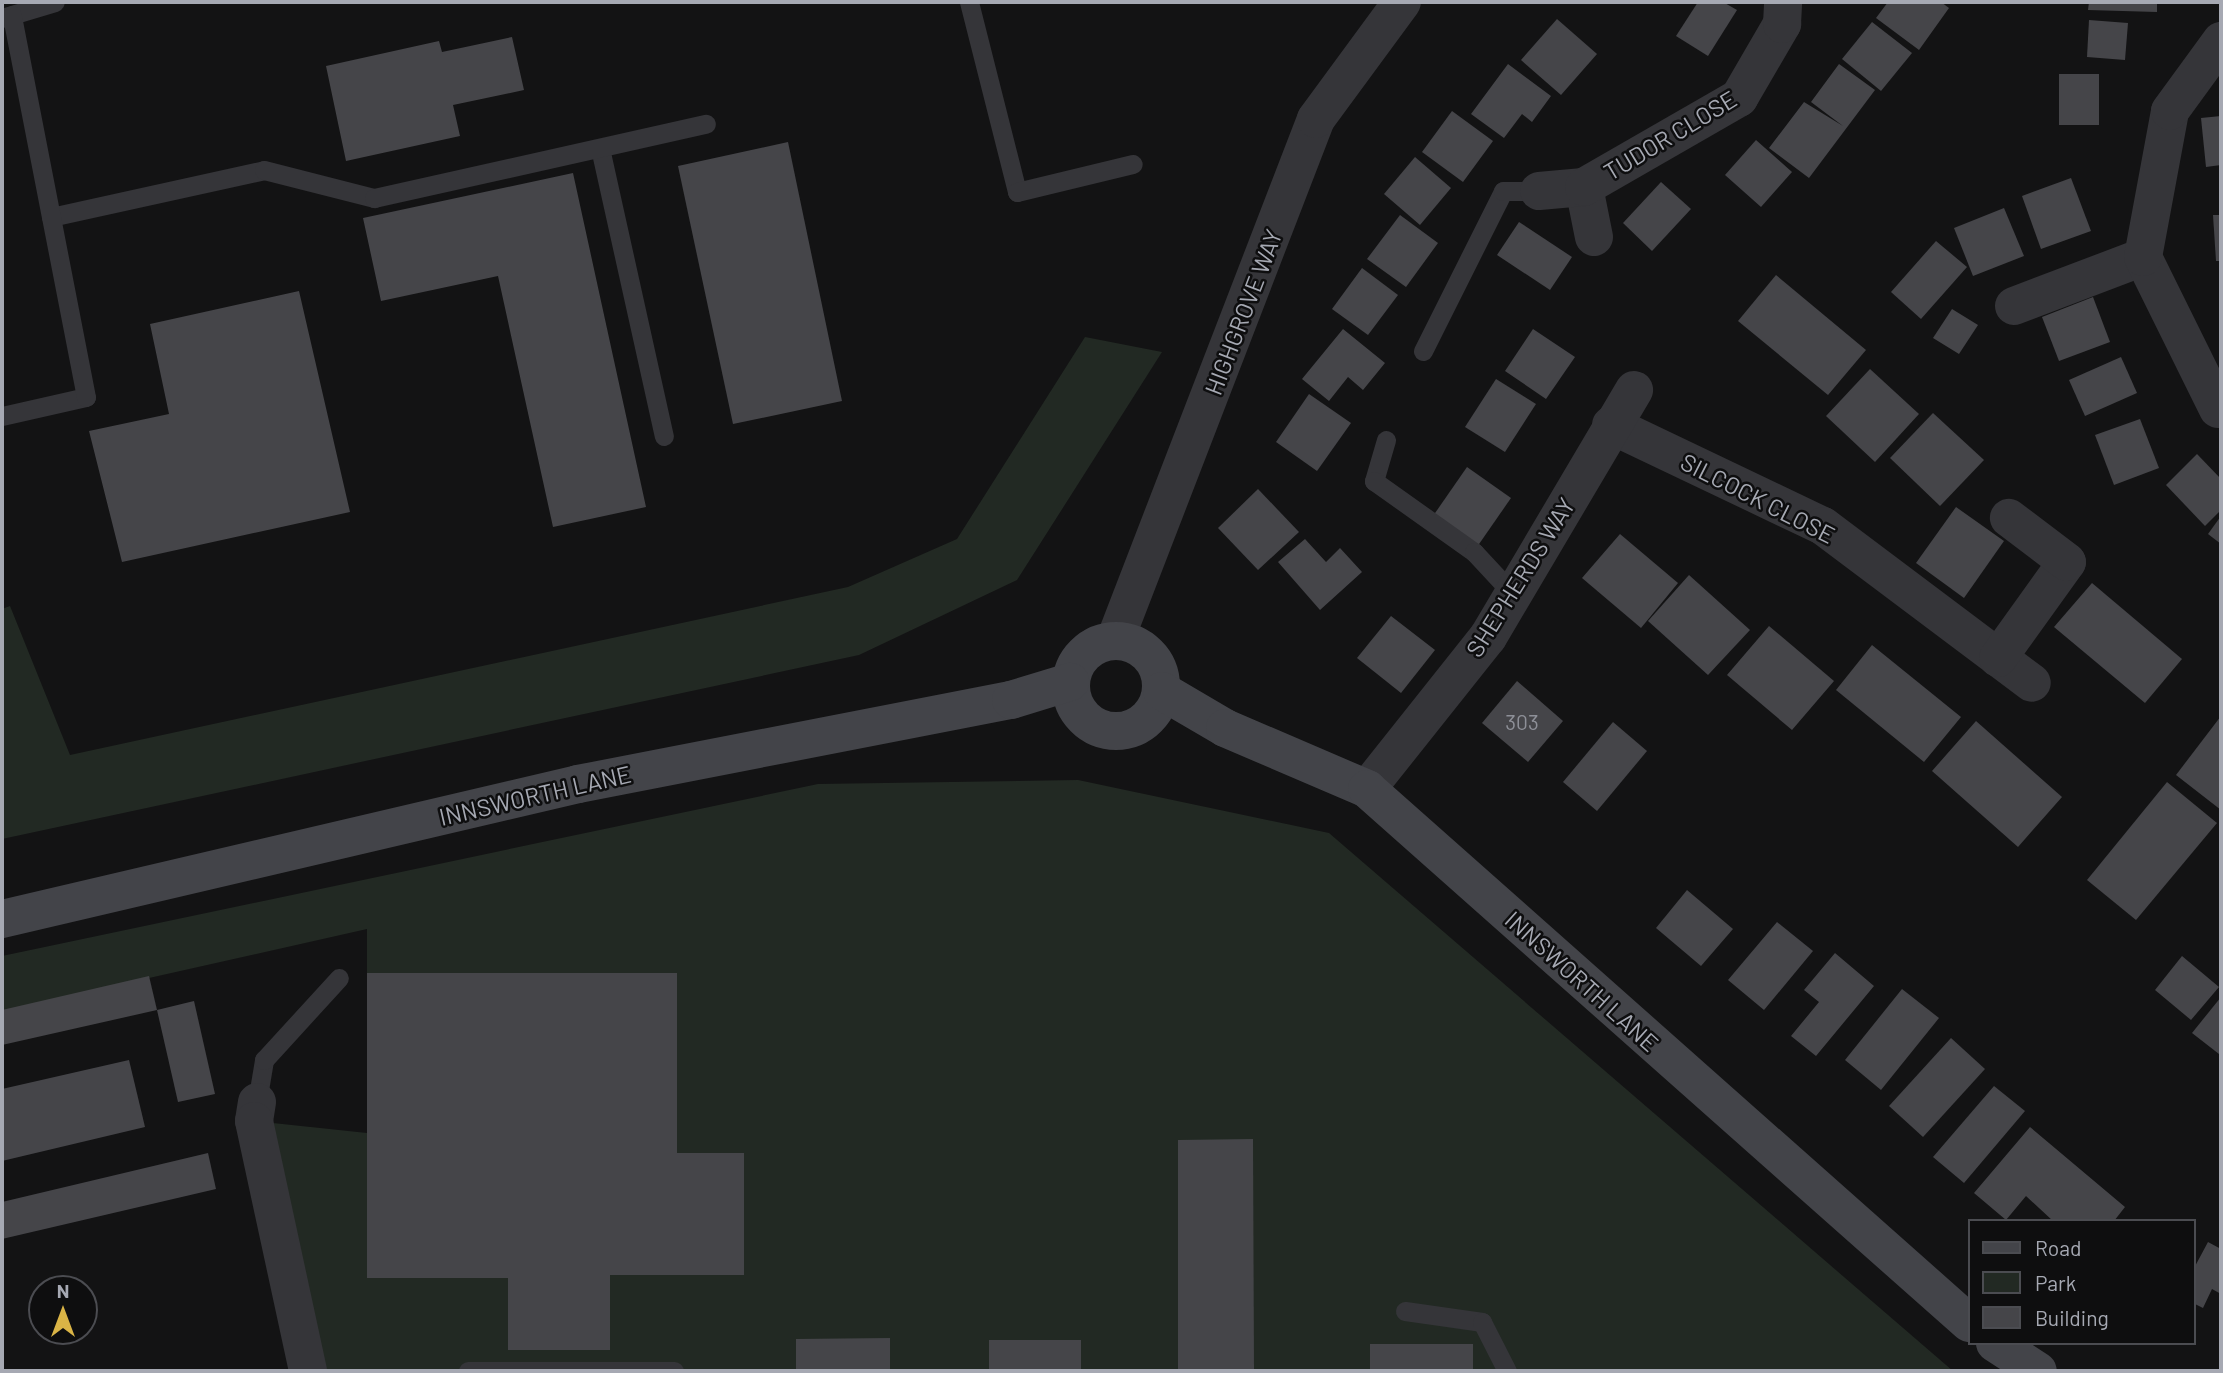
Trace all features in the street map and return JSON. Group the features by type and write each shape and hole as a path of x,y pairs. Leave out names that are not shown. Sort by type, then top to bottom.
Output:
{"street":[{"name":"HIGHGROVE WAY","path":"1115,640 1315,119 1402,2"},
{"name":"TUDOR CLOSE","path":"1539,191 1584,187 1739,98 1790,9"},
{"path":"2218,409 2207,352 2143,257 2170,111 2221,41"},
{"name":"TUDOR CLOSE","path":"1584,187 1594,237"},
{"path":"2014,306 2143,257"},
{"name":"SHEPHERDS WAY","path":"1367,789 1488,637 1634,390"},
{"name":"SILCOCK CLOSE","path":"1611,425 1823,526 2032,683"},
{"path":"1998,658 2067,562 2009,518"},
{"path":"1115,640 1145,650 1155,662 1161,691 1147,719 1118,731 1085,720 1075,707 1070,682 1083,653 1096,644 1115,640"},
{"name":"INNSWORTH LANE","path":"2,919 578,784 1011,700 1070,682"},
{"name":"INNSWORTH LANE","path":"1161,691 1224,728 1367,789 1968,1322"},
{"path":"257,1102 254,1121 308,1371"},
{"path":"1998,1345 2038,1371"}],"lane":[{"path":"2,416 86,397 51,217 7,17 55,2"},
{"path":"970,2 1017,191 1133,164"},
{"path":"51,217 264,170 374,198 706,124"},
{"path":"600,148 664,436"},
{"path":"1423,351 1503,191 1539,191"},
{"path":"1386,440 1374,481 1474,552 1513,594"},
{"path":"257,1102 264,1060 339,978"},
{"path":"1405,1311 1482,1322 1507,1371"},
{"path":"468,1371 674,1371"}],"green space":[{"path":"1085,337 1162,352 1017,580 859,655 2,839 2,609 10,606 70,755 848,587 957,539"},
{"path":"1078,780 1329,833 1953,1371 308,1371 254,1121 367,1133 367,1278 508,1278 508,1350 610,1350 610,1275 744,1275 744,1153 677,1153 677,973 367,973 367,929 2,1011 2,956 818,784"}],"building":[{"path":"1698,2 1723,2 1737,10 1708,56 1676,36"},
{"path":"1888,2 1941,2 1949,8 1919,50 1876,18"},
{"path":"2089,2 2157,2 2157,12 2088,10"},
{"path":"1557,19 1597,54 1561,95 1521,60"},
{"path":"2089,20 2128,23 2125,60 2087,57"},
{"path":"1872,22 1912,53 1881,91 1842,59"},
{"path":"512,37 524,90 453,105 460,136 346,161 326,66 439,41 442,52"},
{"path":"1508,64 1551,96 1532,122 1522,114 1504,138 1471,114"},
{"path":"1839,64 1875,90 1809,178 1769,148 1804,102 1843,126 1811,102"},
{"path":"2059,74 2099,74 2099,125 2059,125"},
{"path":"1452,111 1493,141 1463,182 1422,152"},
{"path":"2221,116 2221,165 2206,167 2201,118"},
{"path":"1756,140 1792,172 1761,207 1725,175"},
{"path":"788,142 842,401 733,424 678,166"},
{"path":"1415,157 1451,188 1420,225 1384,194"},
{"path":"573,173 646,507 553,527 498,276 381,301 363,218"},
{"path":"2071,178 2091,231 2041,249 2022,196"},
{"path":"1661,182 1691,209 1652,251 1623,223"},
{"path":"2004,208 2024,256 1973,276 1954,228"},
{"path":"1400,215 1438,243 1406,287 1367,259"},
{"path":"2213,215 2221,215 2221,261 2216,261"},
{"path":"1519,222 1572,257 1550,290 1497,255"},
{"path":"1936,241 1967,267 1921,319 1891,292"},
{"path":"1362,268 1398,295 1368,335 1332,309"},
{"path":"1776,275 1866,350 1828,395 1738,321"},
{"path":"299,291 350,512 122,562 89,431 169,414 150,324"},
{"path":"2093,297 2110,342 2059,361 2042,317"},
{"path":"1952,309 1978,325 1959,354 1933,338"},
{"path":"1343,329 1385,363 1363,390 1348,377 1329,401 1302,379"},
{"path":"1533,329 1575,357 1546,399 1505,371"},
{"path":"2121,357 2137,393 2085,416 2069,380"},
{"path":"1870,369 1919,414 1875,462 1826,416"},
{"path":"1496,379 1536,404 1505,452 1465,427"},
{"path":"1309,394 1351,423 1317,471 1276,442"},
{"path":"1933,413 1984,460 1940,506 1890,458"},
{"path":"2140,419 2159,468 2114,485 2095,435"},
{"path":"2197,454 2221,479 2221,510 2205,526 2166,485"},
{"path":"1467,467 1511,498 1477,547 1433,516"},
{"path":"1258,489 1299,532 1258,570 1218,528"},
{"path":"1956,507 2004,541 1964,598 1916,563"},
{"path":"2221,516 2221,544 2208,534"},
{"path":"1620,534 1678,583 1641,628 1582,578"},
{"path":"1305,539 1326,562 1340,548 1362,572 1320,610 1278,562"},
{"path":"1689,575 1750,630 1708,675 1648,621"},
{"path":"2092,583 2182,659 2145,703 2054,627"},
{"path":"1391,616 1435,650 1401,693 1357,658"},
{"path":"1769,626 1834,681 1792,730 1727,675"},
{"path":"1872,645 1961,717 1924,762 1836,690"},
{"path":"1517,681 1563,721 1528,762 1482,723"},
{"path":"2221,716 2221,810 2176,775"},
{"path":"1976,721 2062,797 2018,847 1932,771"},
{"path":"1613,722 1647,751 1597,811 1563,782"},
{"path":"2167,782 2217,823 2136,920 2087,880"},
{"path":"1687,890 1733,929 1701,966 1656,928"},
{"path":"1777,922 1813,951 1764,1010 1728,980"},
{"path":"1835,953 1874,986 1816,1056 1791,1036 1819,1002 1804,990"},
{"path":"2182,956 2219,987 2191,1020 2155,990"},
{"path":"367,973 677,973 677,1153 744,1153 744,1275 610,1275 610,1350 508,1350 508,1278 367,1278"},
{"path":"149,976 157,1010 2,1045 2,1010"},
{"path":"1902,989 1939,1018 1881,1090 1845,1060"},
{"path":"2221,997 2221,1051 2219,1054 2192,1033"},
{"path":"194,1001 215,1094 178,1102 157,1010"},
{"path":"1951,1038 1985,1069 1923,1137 1889,1106"},
{"path":"129,1060 145,1127 2,1161 2,1089"},
{"path":"1994,1086 2025,1111 1964,1183 1933,1157"},
{"path":"2030,1127 2125,1207 2116,1219 2051,1219 2026,1196 2005,1219 1974,1193"},
{"path":"1253,1139 1254,1371 1178,1371 1178,1140"},
{"path":"208,1153 216,1189 2,1239 2,1202"},
{"path":"2208,1242 2221,1249 2221,1294 2212,1289 2203,1308 2195,1304 2195,1266"},
{"path":"890,1338 890,1371 796,1371 796,1339"},
{"path":"989,1340 1081,1340 1081,1371 989,1371"},
{"path":"1370,1344 1473,1344 1473,1371 1370,1371"}]}
